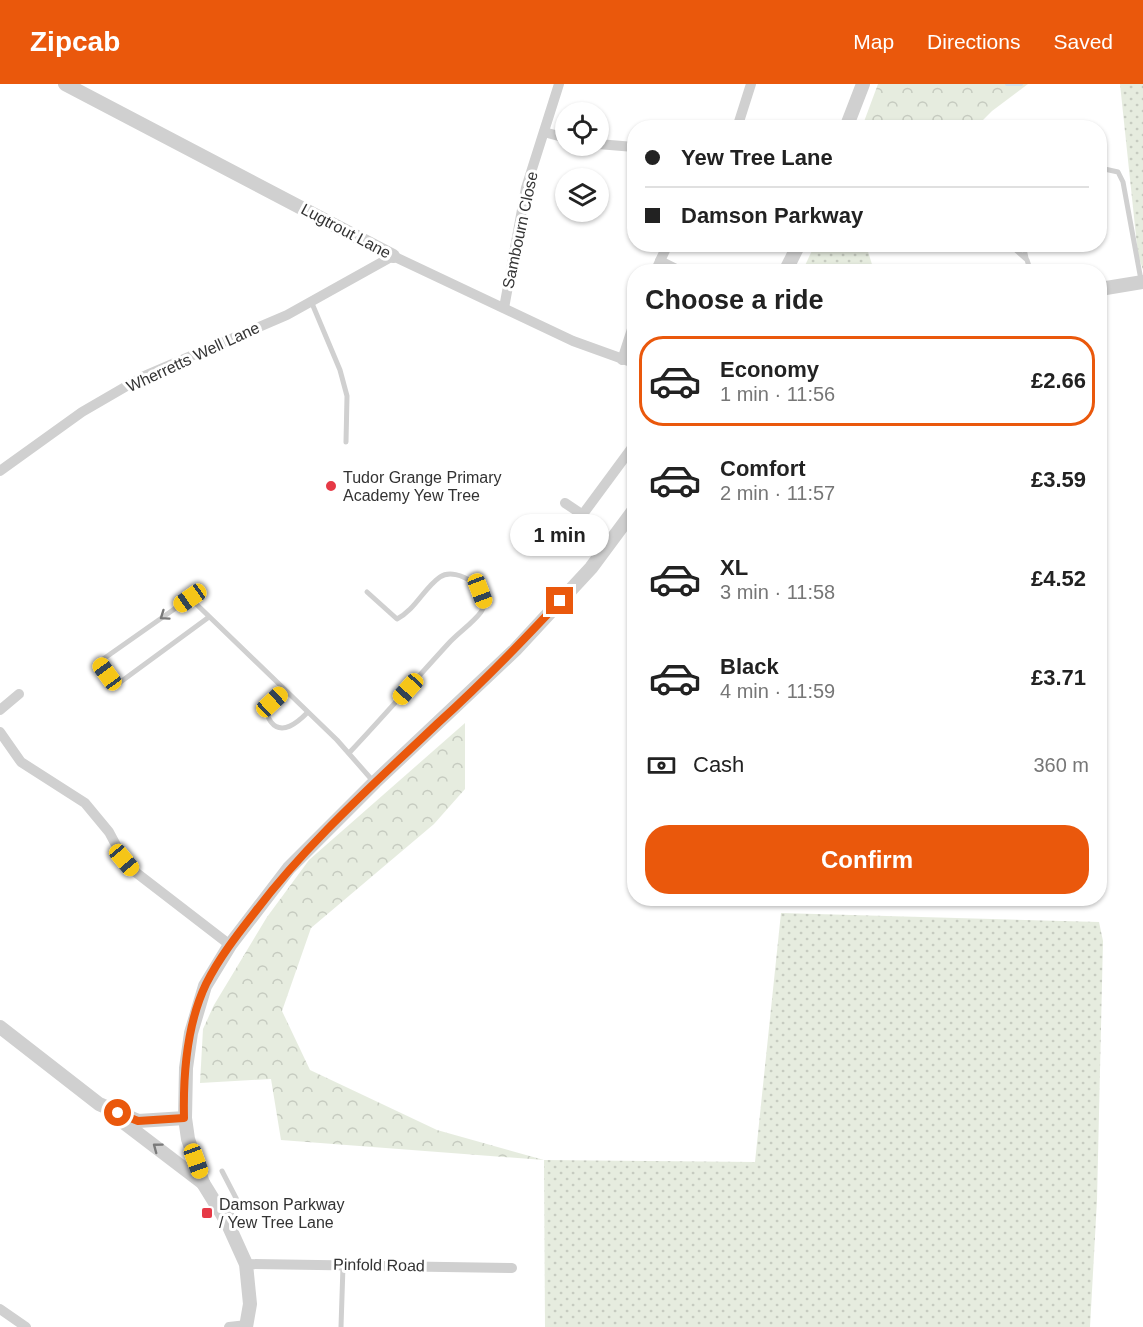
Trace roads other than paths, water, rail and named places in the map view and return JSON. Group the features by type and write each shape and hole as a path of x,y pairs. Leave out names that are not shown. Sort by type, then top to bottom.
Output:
{"street":[{"name":"Lugtrout Lane","path":"65,84 393,256 504,308 627,361"},
{"name":"Sambourn Close","path":"504,308 526,188 559,84"},
{"path":"739,120 750,84"},
{"path":"849,120 863,84"},
{"path":"544,132 555,135"},
{"path":"609,145 627,146"},
{"path":"659,264 664,252"},
{"name":"Wherretts Well Lane","path":"0,471 82,412 144,376 287,315 393,256"},
{"path":"660,261 666,264"},
{"path":"1107,289 1142,282"},
{"path":"622,360 627,345"},
{"path":"569,533 627,455"},
{"path":"565,502 583,515"},
{"path":"229,1327 247,1326 250,1304 246,1264 227,1222 203,1182 188,1139 184,1118 186,1068 192,1032 206,986 230,945 289,868 375,782 514,650 591,568 627,519"},
{"path":"0,710 20,694"},
{"path":"0,732 21,762 85,803 110,832 124,860 134,871 230,945"},
{"path":"0,1027 203,1182"},
{"path":"99,1104 138,1121 184,1118"},
{"name":"Pinfold Road","path":"246,1264 512,1268"},
{"path":"0,1309 26,1327"}],"lane":[{"path":"1107,170 1118,172 1123,182 1142,282"},
{"path":"1018,252 1027,260"},
{"path":"1025,252 1028,264"},
{"path":"311,301 340,370 347,396 346,442"},
{"path":"349,753 447,645 482,611 485,602 480,591 463,577 450,573 440,576 398,619 367,592"},
{"path":"209,617 115,686 99,662 190,598 349,753 375,782"},
{"path":"284,690 268,707 267,714 273,724 283,728 290,727 307,713"},
{"path":"222,1171 237,1200 227,1222"},
{"path":"341,1327 343,1265"}],"waterway":[{"path":"1007,84 1021,84"}],"place":[{"name":"Tudor Grange Primary Academy Yew Tree","path":"331,486"},
{"name":"Damson Parkway / Yew Tree Lane","path":"207,1213"}]}
